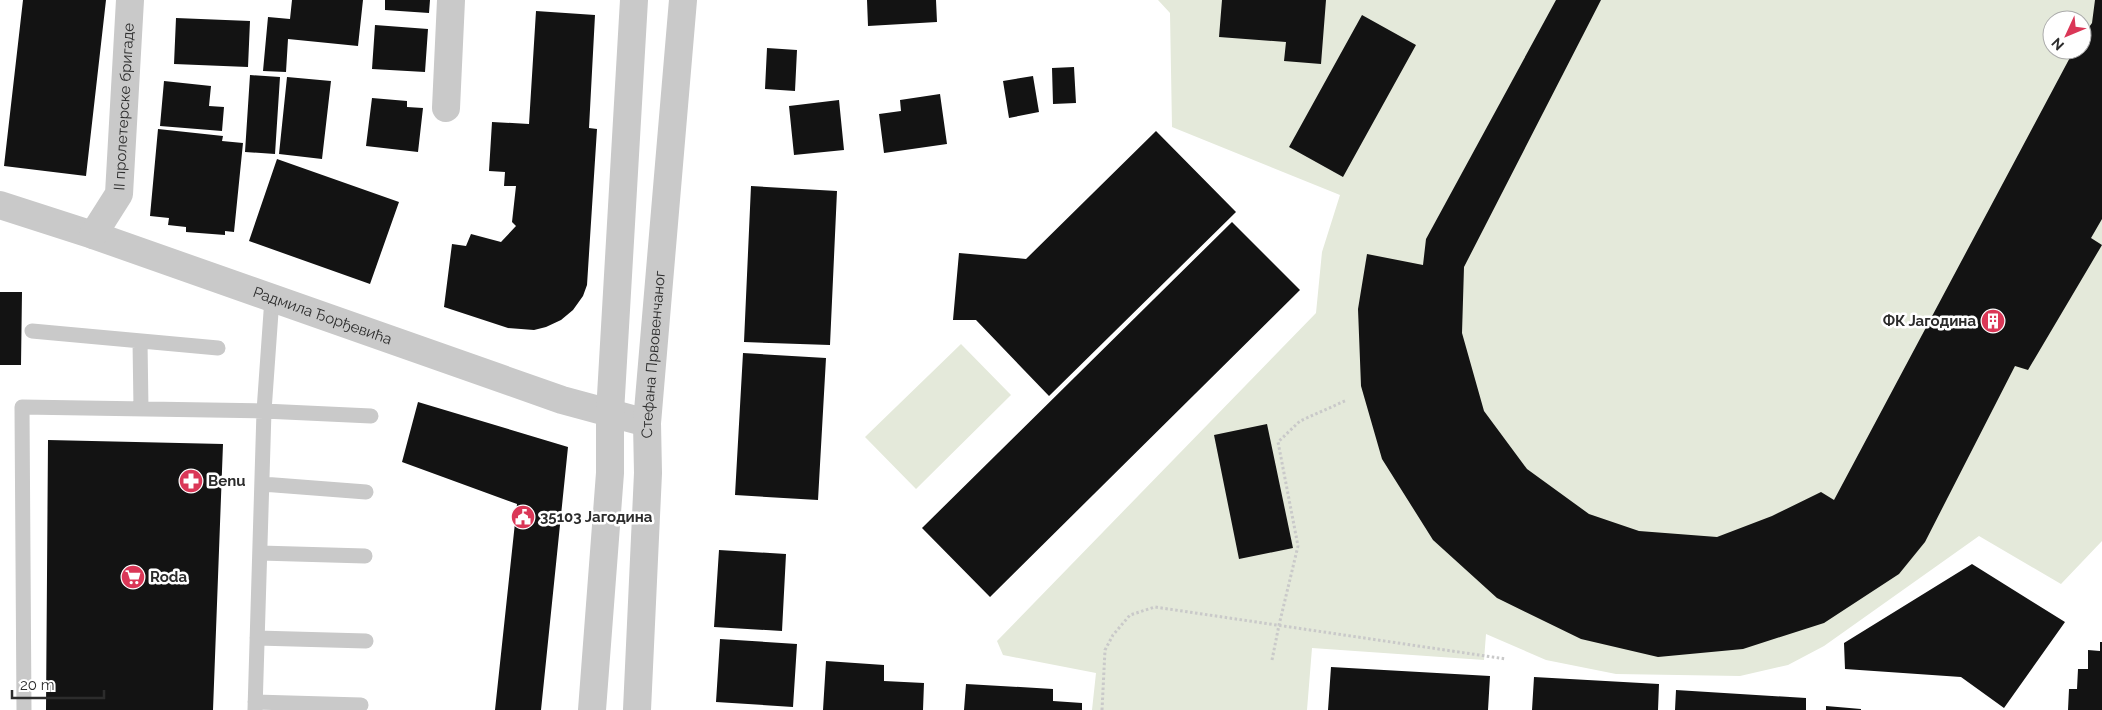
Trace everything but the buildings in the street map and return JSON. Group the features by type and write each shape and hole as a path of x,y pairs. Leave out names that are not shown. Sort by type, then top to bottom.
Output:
{"street":[{"name":"II пролетерске бригаде","path":"93,235 119,194 130,0"},
{"path":"446,108 452,0"},
{"path":"592,710 610,474 610,413 634,0"},
{"name":"Стефана Првовенчаног","path":"637,710 648,473 647,423 683,0"},
{"name":"Радмила Ђорђевића","path":"0,205 93,235 562,400 647,423"}],"lane":[{"path":"272,298 264,411 255,706 362,705"},
{"path":"32,331 218,348"},
{"path":"140,341 141,409"},
{"path":"24,710 22,407 264,411 371,416"},
{"path":"262,484 366,492"},
{"path":"260,554 365,556"},
{"path":"257,638 366,641"}],"path":[{"path":"1272,660 1298,546 1278,442 1300,420 1347,400"},
{"path":"1102,710 1105,650 1113,635 1130,615 1154,607 1506,659"}],"shaded area":[{"path":"1158,0 2102,0 2102,541 2061,584 1979,536 1824,646 1788,665 1740,676 1616,674 1546,660 1486,634 1484,660 1312,648 1307,710 1092,710 1096,673 1003,655 997,641 1316,313 1322,252 1340,195 1172,127 1170,13"},
{"path":"961,344 1011,395 916,489 865,437"}],"place":[{"name":"ФК Јагодина","path":"1993,321"},
{"name":"Benu","path":"191,481"},
{"name":"35103 Јагодина","path":"523,517"},
{"name":"Roda","path":"133,577"}]}
